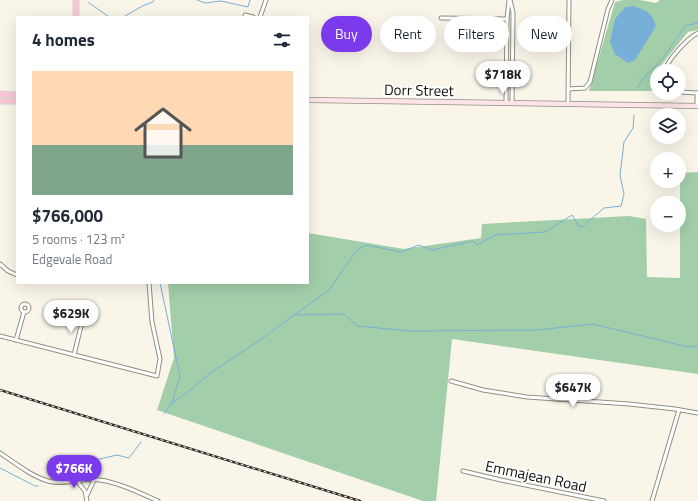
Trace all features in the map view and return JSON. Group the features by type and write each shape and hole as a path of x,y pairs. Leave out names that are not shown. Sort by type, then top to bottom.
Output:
{"main road":[{"path":"76,0 76,16"},
{"path":"0,94 16,95"},
{"name":"Dorr Street","path":"309,100 697,106"},
{"path":"0,101 16,101"}],"street":[{"path":"260,16 266,0"},
{"path":"510,0 507,14 513,14"},
{"path":"510,0 513,14 512,103"},
{"path":"568,104 569,0"},
{"path":"568,88 585,88 590,82 608,9 612,0"},
{"path":"245,15 249,16"},
{"path":"509,22 513,23"},
{"path":"668,64 692,36 698,33"},
{"path":"506,103 507,52"},
{"path":"686,92 697,93 697,106"},
{"path":"0,264 8,271 16,275"},
{"path":"0,336 157,376 160,359 152,322 149,284"},
{"path":"16,340 24,312"},
{"path":"74,355 83,318"},
{"path":"452,381 483,390 538,398 628,404 698,413"},
{"path":"652,501 679,410"},
{"path":"0,453 33,474 49,482 100,480 118,485 158,501"},
{"name":"Emmajean Road","path":"463,471 604,501"},
{"path":"87,501 87,495 94,480"},
{"path":"77,482 83,487 87,495"}],"green space":[{"path":"623,0 640,0 656,3 660,0 698,0 698,30 688,32 662,64 650,64 650,91 589,91 615,2"},
{"path":"698,172 698,374 452,339 436,501 423,501 157,410 174,358 168,284 309,284 309,233 404,249 481,238 482,224 629,216 646,219 647,277 680,278 680,232 686,232 686,196 680,196 680,188 686,188 686,173"}],"water":[{"path":"633,6 648,12 656,26 635,60 628,63 615,54 610,42 615,19 625,7"}],"waterway":[{"path":"125,16 153,2 154,0"},
{"path":"197,0 205,3 221,1 248,7 250,0"},
{"path":"88,2 108,16"},
{"path":"637,88 643,79 663,58 685,26 698,23"},
{"path":"172,403 213,371 257,342 329,290 357,250 366,245 401,252 419,245 432,250 473,241 477,245 495,235 545,232 572,215 579,226 582,227 604,208 621,206 624,194 620,175 624,142 633,128 634,115"},
{"path":"160,284 180,376 172,403 164,414"},
{"path":"295,315 344,314 357,326 411,331 537,330 593,324 688,347 698,346"},
{"path":"61,471 80,469 91,461 117,455 129,458 141,442"},
{"path":"0,468 35,486 38,486"}],"railway":[{"path":"0,390 360,501"}]}
